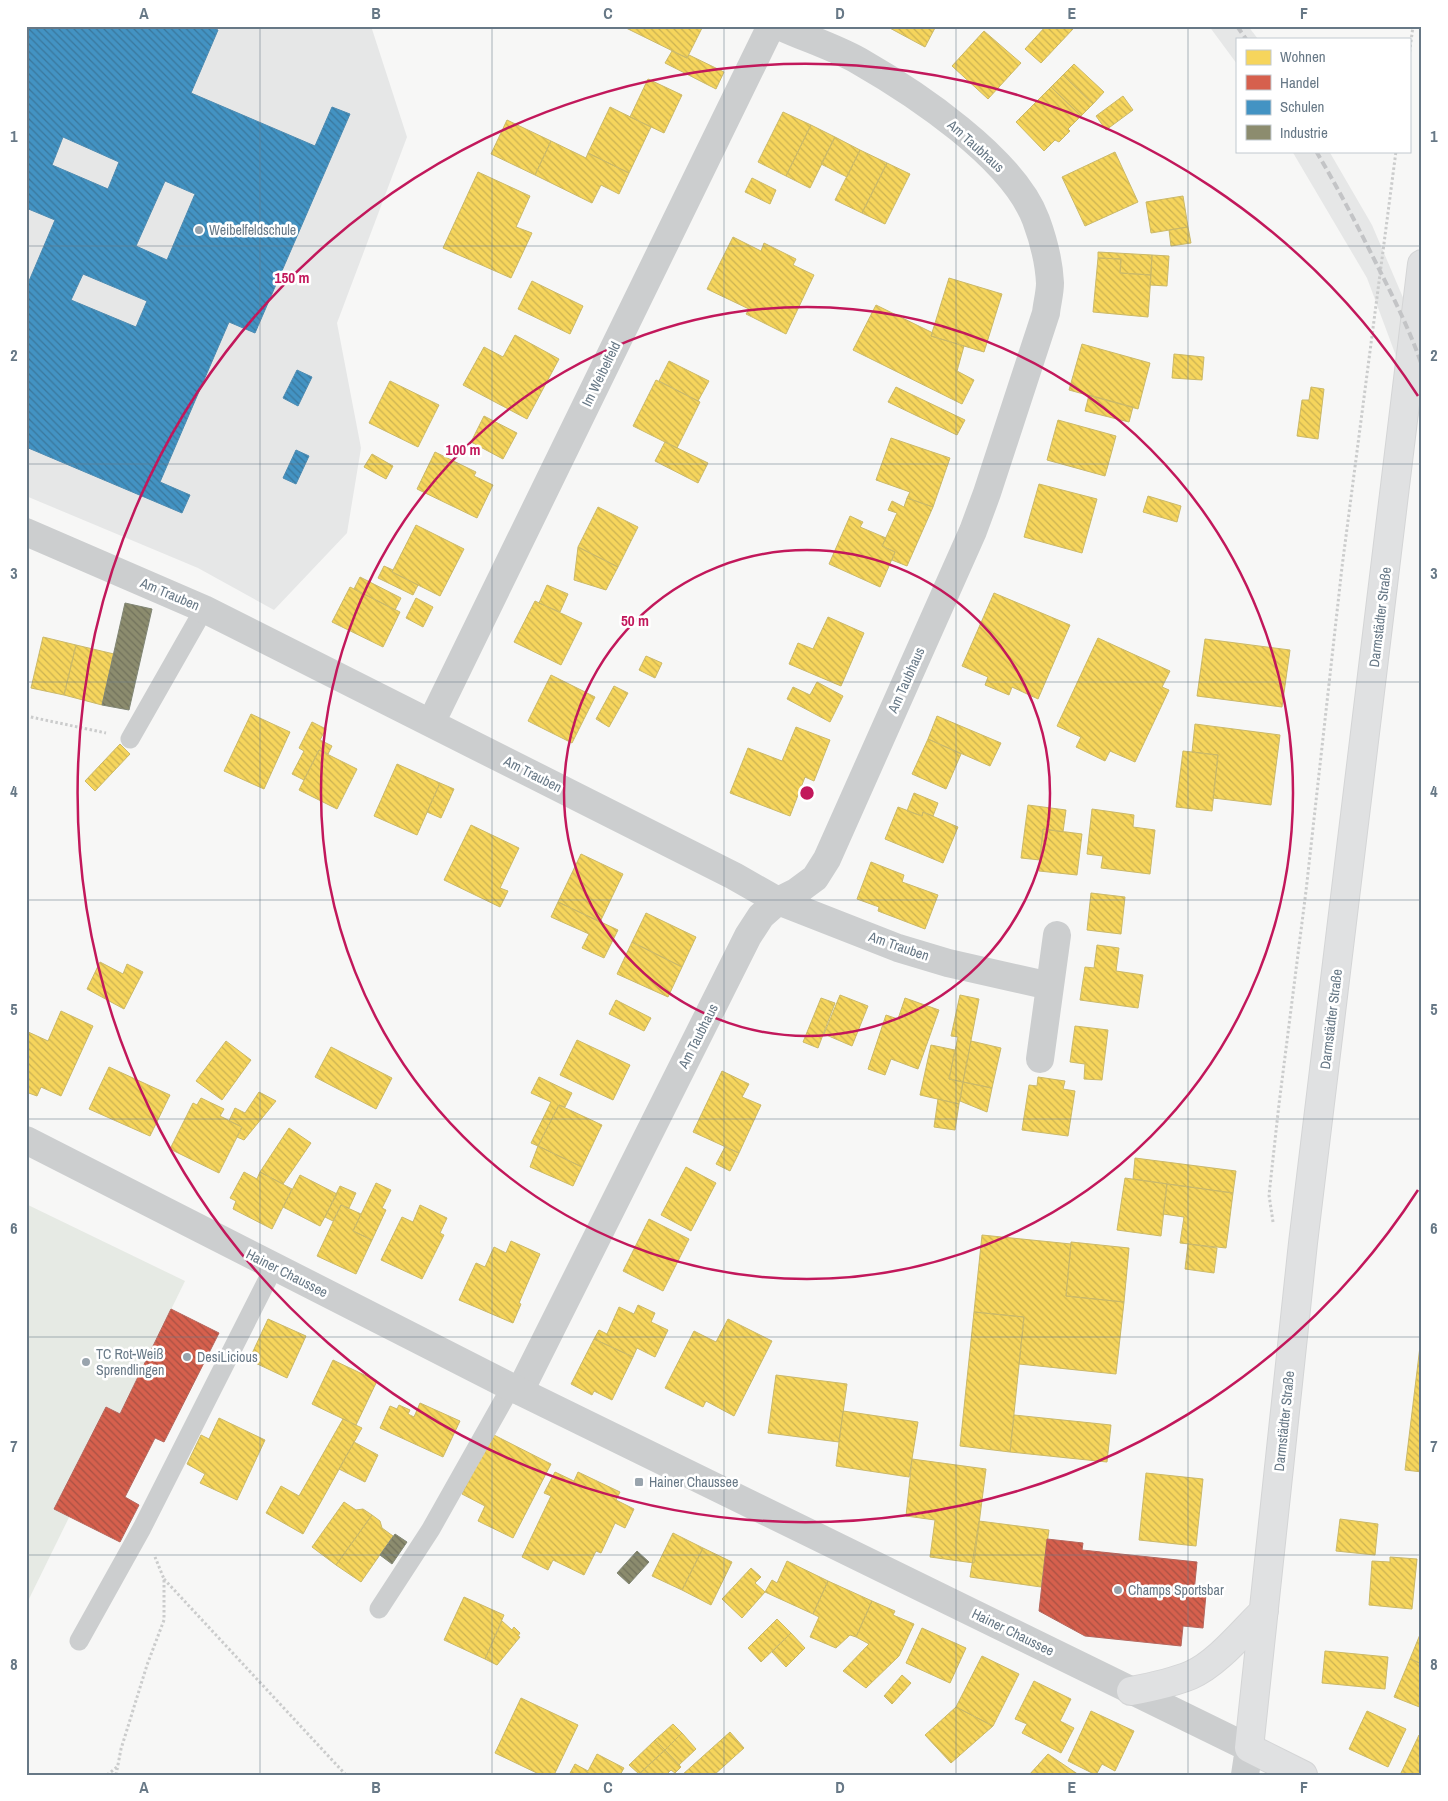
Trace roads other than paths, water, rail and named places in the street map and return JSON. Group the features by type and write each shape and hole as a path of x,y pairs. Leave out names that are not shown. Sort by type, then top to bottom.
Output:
{"main road":[{"name":"Darmstädter Straße","path":"1248,1748 1304,1243 1422,264"},
{"path":"1131,1690 1159,1686 1193,1674 1217,1658 1264,1611"},
{"path":"1248,1748 1303,1775"}],"street":[{"name":"Im Weibelfeld","path":"431,723 771,26"},
{"name":"Am Taubhaus","path":"515,1389 748,936 761,916 778,901 796,892 814,878 827,859 972,531 987,493 1046,313 1050,283 1045,248 1036,219 1020,191 996,162 966,135 919,100 873,70 857,60 779,26"},
{"name":"Am Trauben","path":"26,532 204,609 734,876 778,901 898,948 948,963 1050,986"},
{"path":"1040,1059 1057,935"},
{"name":"Hainer Chaussee","path":"26,1140 515,1389 1248,1748"},
{"name":"Darmstädter Straße","path":"1245,1775 1248,1748"}],"lane":[{"path":"130,738 204,609"},
{"path":"79,1641 142,1528 274,1267"},
{"path":"379,1610 431,1529 515,1389"}],"railway":[{"path":"1237,26 1245,38"},
{"path":"1317,152 1389,288 1422,366"}],"place":[{"name":"Weibelfeldschule","path":"199,230"},
{"name":"DesiLicious","path":"187,1357"},
{"name":"TC Rot-Weiß Sprendlingen","path":"86,1362"},
{"name":"Hainer Chaussee","path":"639,1482"},
{"name":"Champs Sportsbar","path":"1118,1590"}]}
